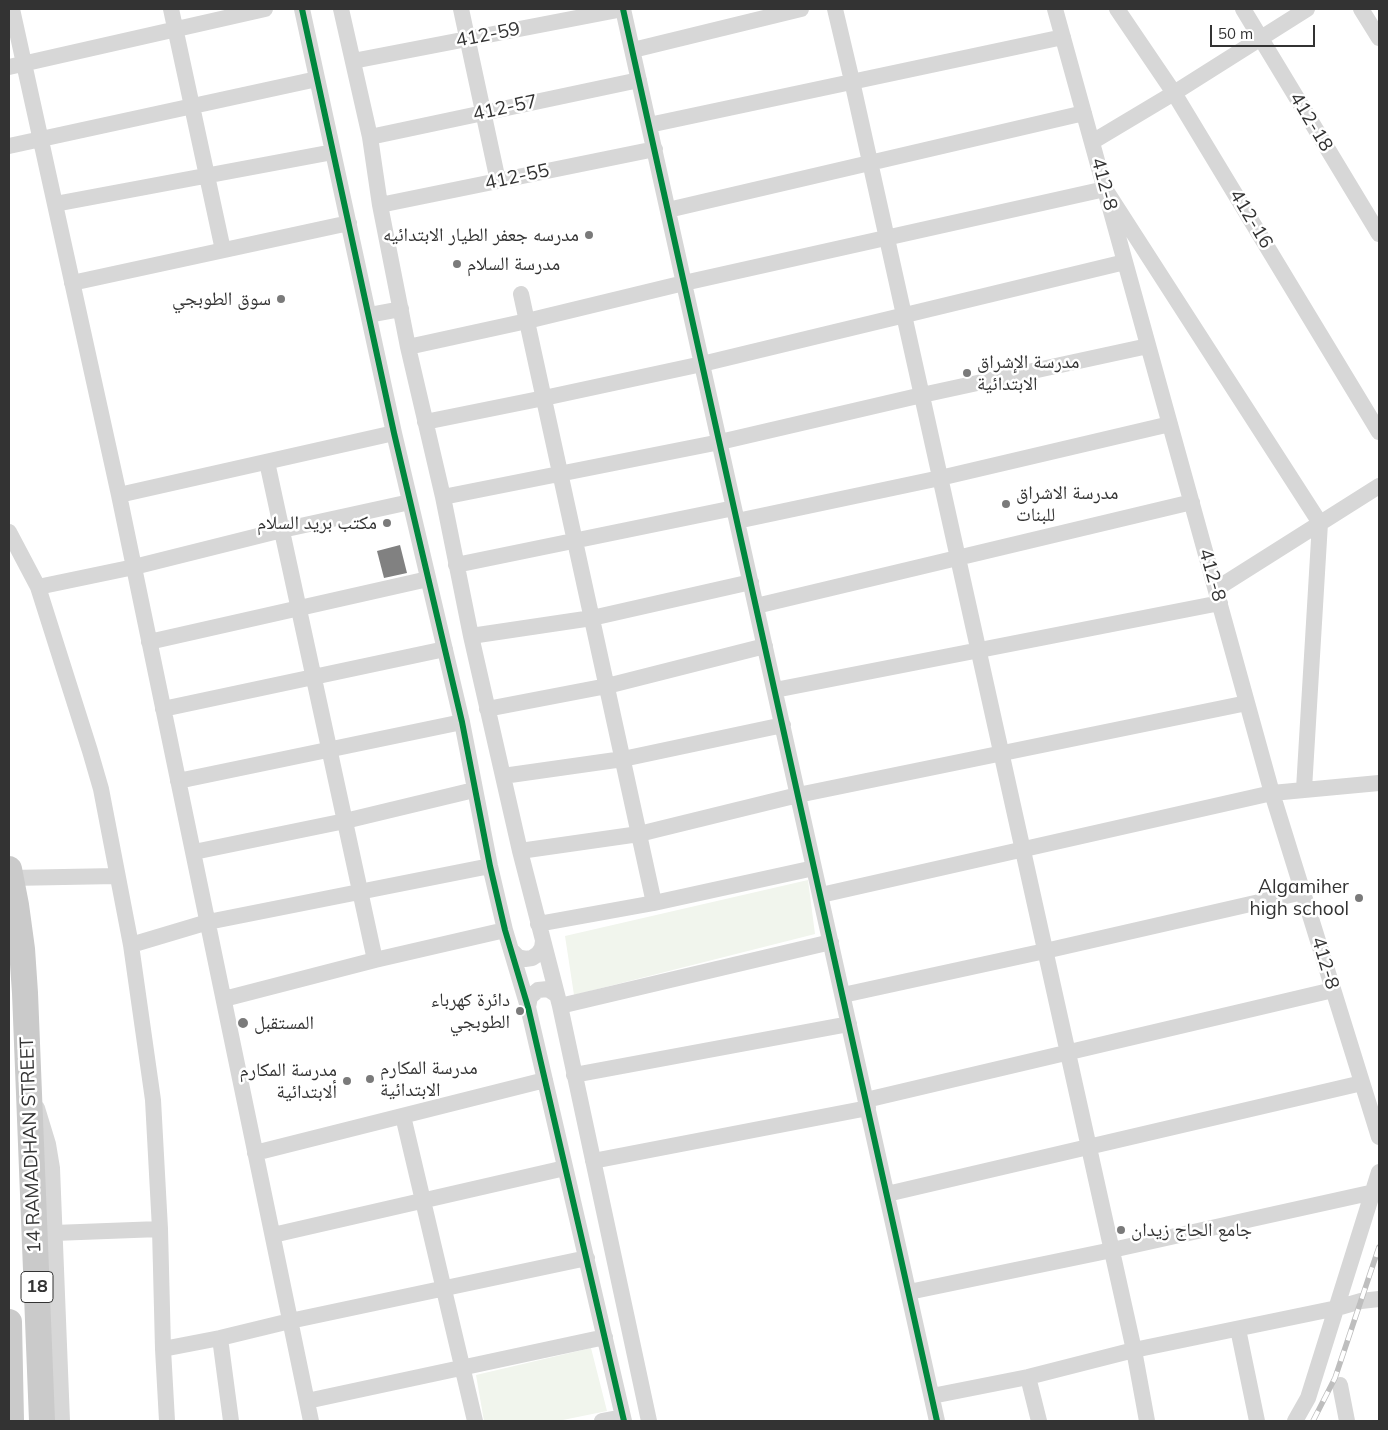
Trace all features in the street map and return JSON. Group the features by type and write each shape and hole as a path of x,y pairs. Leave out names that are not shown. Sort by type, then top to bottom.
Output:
{"main road":[{"name":"14 RAMADHAN STREET","path":"10,874 22,949 25,993 42,1421"},
{"name":"18","path":"9,1322 11,1421"}],"street":[{"path":"12,9 16,66 40,140 119,495 311,1421"},
{"path":"171,9 223,250"},
{"path":"16,66 265,9"},
{"path":"302,9 394,433 462,722 490,866 505,930 528,1007 624,1419 602,1421"},
{"path":"341,9 370,137 380,205 408,347 443,497 470,636 520,851 558,1001 649,1421"},
{"path":"461,9 498,181"},
{"path":"624,9 937,1421"},
{"name":"412-59","path":"353,61 624,9"},
{"path":"633,50 801,9"},
{"path":"835,9 1112,1250 1134,1350 1147,1421"},
{"name":"412-8","path":"1055,9 1272,793 1379,1137"},
{"name":"412-16","path":"1117,9 1174,93 1379,432"},
{"name":"412-18","path":"1243,9 1379,234"},
{"path":"1092,142 1307,9"},
{"path":"1361,9 1379,38"},
{"path":"649,125 1063,37"},
{"path":"9,146 317,79"},
{"name":"412-57","path":"370,137 639,80"},
{"path":"668,210 1084,113"},
{"name":"412-55","path":"380,205 655,149"},
{"path":"55,204 333,152"},
{"path":"408,347 1105,189 1320,523 1304,789"},
{"path":"72,283 348,223"},
{"path":"425,422 702,364 1125,262"},
{"path":"522,294 654,903"},
{"path":"368,315 401,309"},
{"path":"443,497 720,442 922,395 1148,346"},
{"path":"456,565 575,540 940,478 1170,424"},
{"path":"119,495 394,433"},
{"path":"267,462 375,960"},
{"path":"775,690 978,650 1218,596 1320,523 1379,486"},
{"path":"38,587 134,567 282,530 410,502"},
{"path":"756,606 1192,502"},
{"path":"9,532 38,587 101,789 131,946 153,1100 167,1421"},
{"path":"149,642 428,579"},
{"path":"470,636 592,618 751,582"},
{"path":"486,709 607,686 765,646"},
{"path":"163,709 445,649"},
{"path":"520,851 639,834 798,795 1247,703"},
{"path":"178,780 462,722"},
{"path":"503,776 623,759 783,726"},
{"path":"820,895 1272,793 1379,783"},
{"path":"194,852 345,821 474,790"},
{"path":"131,946 208,922 490,866"},
{"path":"538,924 654,903 814,868"},
{"path":"10,874 117,876"},
{"path":"843,994 1045,951 1303,892"},
{"path":"224,999 375,960 505,930"},
{"path":"513,952 518,957 532,958 542,948 543,941"},
{"path":"558,1001 831,942"},
{"path":"528,1007 530,997 538,990 548,989 558,1001"},
{"path":"594,1161 867,1104 1068,1053 1333,990"},
{"path":"574,1075 849,1024"},
{"path":"28,1077 51,1156 62,1421"},
{"path":"255,1153 545,1080"},
{"path":"887,1194 1362,1083"},
{"path":"404,1116 475,1421"},
{"path":"272,1235 566,1168"},
{"path":"1296,1421 1308,1398 1379,1172"},
{"path":"909,1292 1112,1250 1374,1192"},
{"path":"54,1233 160,1229"},
{"path":"163,1349 586,1258"},
{"path":"932,1396 1028,1376 1134,1350 1337,1308 1361,1301 1379,1299"},
{"path":"600,1316 625,1309"},
{"path":"1238,1329 1257,1421"},
{"path":"307,1401 605,1337"},
{"path":"220,1338 231,1421"},
{"path":"1028,1376 1038,1421"},
{"path":"1340,1385 1347,1421"}],"shaded area":[{"path":"808,880 815,934 574,995 565,936"},
{"path":"591,1348 607,1411 558,1421 484,1421 476,1375"}],"building":[{"path":"400,545 407,573 384,578 377,551"}],"railway":[{"path":"1313,1421 1335,1378 1379,1247"}],"cycle path":[{"path":"302,9 394,433 462,722 490,866 505,930 528,1007 624,1421"},
{"path":"623,9 937,1421"}],"place":[{"name":"مدرسه جعفر الطيار الابتدائيه","path":"589,235"},
{"name":"مدرسة السلام","path":"457,264"},
{"name":"سوق الطوبجي","path":"281,299"},
{"name":"مدرسة الإشراق الابتدائية","path":"967,373"},
{"name":"مدرسة الاشراق للبنات","path":"1006,504"},
{"name":"مكتب بريد السلام","path":"387,523"},
{"name":"Algamiher high school","path":"1359,898"},
{"name":"دائرة كهرباء الطوبجي","path":"520,1011"},
{"name":"المستقبل","path":"243,1023"},
{"name":"مدرسة المكارم الابتدائية","path":"370,1079"},
{"name":"مدرسة المكارم ألابتدائية","path":"347,1081"},
{"name":"جامع الحاج زيدان","path":"1121,1230"}]}
